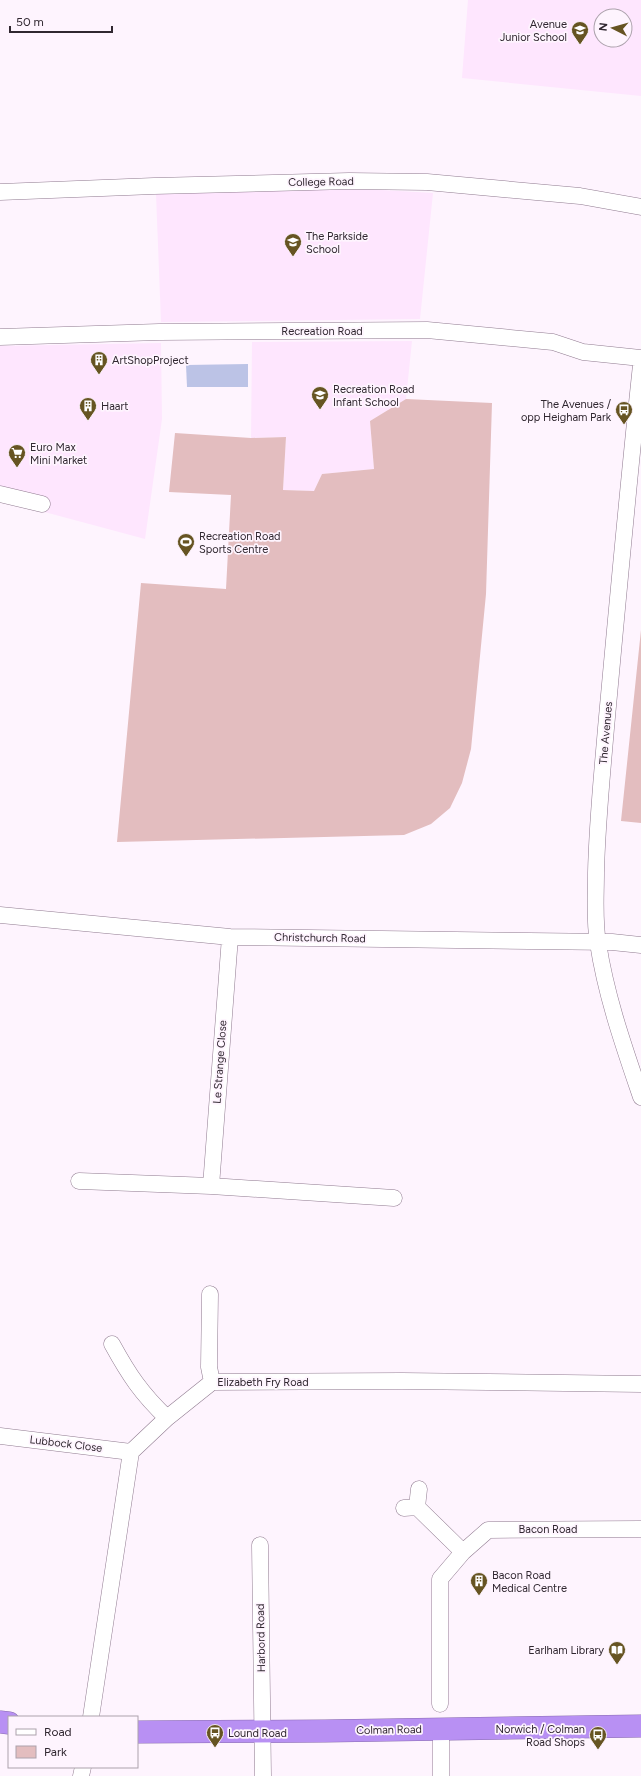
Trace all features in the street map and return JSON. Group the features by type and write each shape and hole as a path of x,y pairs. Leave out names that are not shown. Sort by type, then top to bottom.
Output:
{"highway":[{"name":"Colman Road","path":"138,1732 641,1726"}],"street":[{"name":"College Road","path":"0,192 349,181 427,182 580,196 641,207"},
{"name":"Recreation Road","path":"0,337 159,332 427,330 553,342 584,352 641,358"},
{"name":"The Avenues","path":"641,365 619,574 601,789 595,904 598,942 618,1030 641,1097"},
{"path":"0,494 42,504"},
{"name":"Christchurch Road","path":"0,915 230,937 612,942 641,944"},
{"name":"Le Strange Close","path":"211,1186 230,937"},
{"path":"79,1181 211,1186 394,1198"},
{"path":"210,1294 209,1367 212,1382"},
{"path":"112,1344 131,1378 148,1400 167,1418"},
{"name":"Elizabeth Fry Road","path":"131,1452 167,1418 212,1382 402,1381 641,1384"},
{"name":"Lubbock Close","path":"0,1436 131,1452"},
{"path":"91,1716 131,1452"},
{"path":"419,1489 410,1508 463,1552"},
{"name":"Bacon Road","path":"440,1704 440,1579 463,1552 488,1530 641,1529"},
{"name":"Harbord Road","path":"260,1545 262,1731"},
{"path":"441,1729 441,1776"},
{"path":"262,1731 263,1776"}],"shaded area":[{"name":"Avenue Junior School","path":"468,0 641,0 641,96 462,78"},
{"name":"The Parkside School","path":"348,188 433,193 420,319 161,322 156,194"},
{"name":"Recreation Road Infant School","path":"412,341 406,399 370,421 374,469 322,474 314,491 283,490 286,437 251,438 252,342"},
{"path":"161,343 162,419 145,539 0,500 0,346"}],"green space":[{"path":"406,399 492,403 486,594 471,749 462,783 450,808 431,824 404,835 117,842 141,583 226,589 231,495 169,492 175,433 251,438 286,437 283,490 314,491 322,474 374,469 370,421"},
{"path":"641,630 641,823 621,821"}],"water":[{"path":"248,364 248,387 187,387 186,365"}],"place":[{"name":"Avenue Junior School","path":"580,45"},
{"name":"The Parkside School","path":"293,257"},
{"name":"ArtShopProject","path":"99,375"},
{"name":"Recreation Road Infant School","path":"320,410"},
{"name":"Haart","path":"88,421"},
{"name":"The Avenues / opp Heigham Park","path":"624,425"},
{"name":"Euro Max Mini Market","path":"17,468"},
{"name":"Recreation Road Sports Centre","path":"186,557"},
{"name":"Bacon Road Medical Centre","path":"479,1596"},
{"name":"Earlham Library","path":"617,1665"},
{"name":"Lound Road","path":"215,1748"},
{"name":"Norwich / Colman Road Shops","path":"598,1750"}]}
